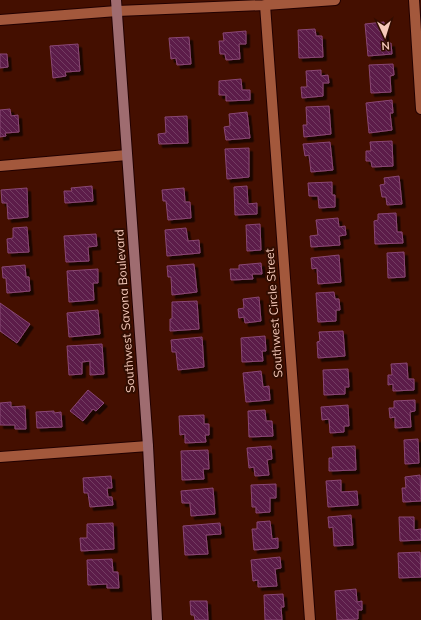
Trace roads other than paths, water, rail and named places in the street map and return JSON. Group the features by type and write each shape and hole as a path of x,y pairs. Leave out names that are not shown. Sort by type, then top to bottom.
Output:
{"street":[{"name":"Southwest Savona Boulevard","path":"116,0 148,446 157,620"},
{"path":"0,20 117,10 265,5 335,0"},
{"path":"414,0 421,109"},
{"name":"Southwest Circle Street","path":"265,5 310,620"},
{"path":"0,166 127,155"},
{"path":"0,456 148,446"}]}
